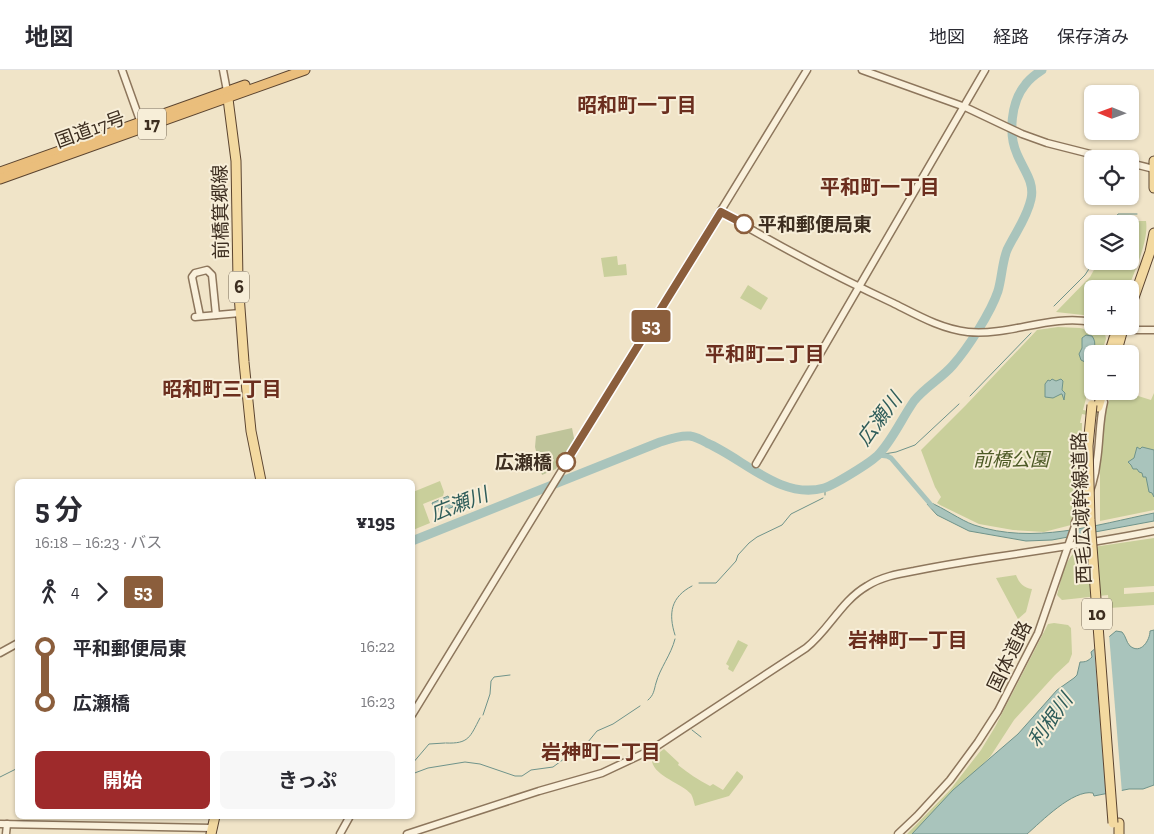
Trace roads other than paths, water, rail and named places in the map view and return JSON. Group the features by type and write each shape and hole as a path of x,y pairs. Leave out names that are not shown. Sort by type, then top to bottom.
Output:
{"highway":[{"name":"国道17号","path":"228,94 287,70"},
{"name":"国道17号","path":"0,172 228,94 305,70"},
{"name":"国道17号","path":"0,179 141,125"}],"main road":[{"name":"前橋箕郷線","path":"228,94 236,161 240,313 251,431 261,479"},
{"path":"1154,166 1154,188"},
{"path":"1139,283 1150,252 1154,233"},
{"name":"西毛広域幹線道路","path":"1096,400 1088,446 1090,520 1116,823 1119,834"},
{"name":"西毛広域幹線道路","path":"1095,406 1098,400"},
{"name":"西毛広域幹線道路","path":"1114,834 1116,823"}],"street":[{"path":"122,70 141,125"},
{"path":"223,70 228,94"},
{"path":"415,710 807,70"},
{"path":"862,70 965,107 1017,132 1046,143 1084,153"},
{"path":"756,464 986,70"},
{"path":"1139,164 1154,166"},
{"path":"721,212 815,265 935,323 954,330 983,333 1055,320 1084,321"},
{"path":"216,314 212,275 207,270 195,273 192,277 198,316 240,313"},
{"path":"1139,329 1154,330"},
{"name":"国体道路","path":"898,834 950,780 978,742 998,711 1038,633 1067,547 1072,538 1075,524 1094,480 1100,416 1104,400"},
{"path":"407,834 539,791 602,773 651,750 806,648 821,634 853,596 868,585 885,577 945,564 1067,547 1154,531"},
{"path":"0,653 15,645"},
{"path":"340,834 348,819"},
{"path":"6,834 3,824 212,831"}],"water":[{"path":"1086,335 1092,336 1095,345 1084,345 1084,362 1081,360 1079,354 1082,348 1082,338"},
{"path":"1061,379 1063,381 1064,400 1062,394 1053,398 1045,397 1045,384 1048,380 1056,381"},
{"path":"1137,447 1154,450 1154,497 1149,492 1146,477 1143,477 1142,473 1137,469 1133,469 1128,462 1134,458"},
{"path":"448,496 453,507 436,513 432,503"},
{"path":"929,502 974,525 996,531 1019,533 1064,531 1154,513 1154,521 1052,540 1026,541 969,531 937,515 927,504"},
{"name":"利根川","path":"1154,630 1154,785 1143,789 1129,789 1094,796 1093,793 1085,793 1076,796 1067,801 1027,834 912,834 953,790 1018,734 1057,690 1077,675 1080,662 1091,658 1091,652 1116,631 1122,632 1130,646 1138,649 1141,648 1147,642 1150,631"}],"waterway":[{"name":"広瀬川","path":"415,540 660,442 678,437 690,436 699,439 763,476 793,488 808,490 829,486 869,462 884,448 914,401 923,391 949,370 959,358 972,340 995,300 1007,250 1027,213 1032,193 1030,181 1014,146 1012,118 1020,92 1042,70"},
{"path":"1117,215 1137,214"},
{"path":"1054,306 1088,270"},
{"path":"970,396 1031,333"},
{"path":"878,455 896,452 915,445 959,404"},
{"path":"878,455 891,458 932,506"},
{"name":"広瀬川","path":"825,488 825,495"},
{"path":"699,583 716,583 749,543 782,525 791,514 823,498"},
{"path":"675,635 672,620 673,606 679,595 692,586"},
{"path":"648,700 653,694 658,677 675,639"},
{"path":"483,715 490,694 491,681 494,677 510,675"},
{"path":"415,773 428,768 465,762 480,764 515,776 522,776 531,770 553,767 572,753 583,748 597,731 613,724 640,706"},
{"path":"446,743 464,741 471,735 480,718"},
{"path":"692,730 701,737"},
{"path":"415,760 429,744 445,743"},
{"path":"0,777 15,770"}],"place":[{"name":"平和郵便局東","path":"744,224"},
{"name":"広瀬橋","path":"566,462"}],"district":[{"name":"昭和町一丁目","path":"637,105"},
{"name":"平和町一丁目","path":"880,187"},
{"name":"平和町二丁目","path":"765,354"},
{"name":"昭和町三丁目","path":"222,389"},
{"name":"岩神町一丁目","path":"908,640"},
{"name":"岩神町二丁目","path":"601,752"}],"park label":[{"name":"前橋公園","path":"1011,459"}]}
